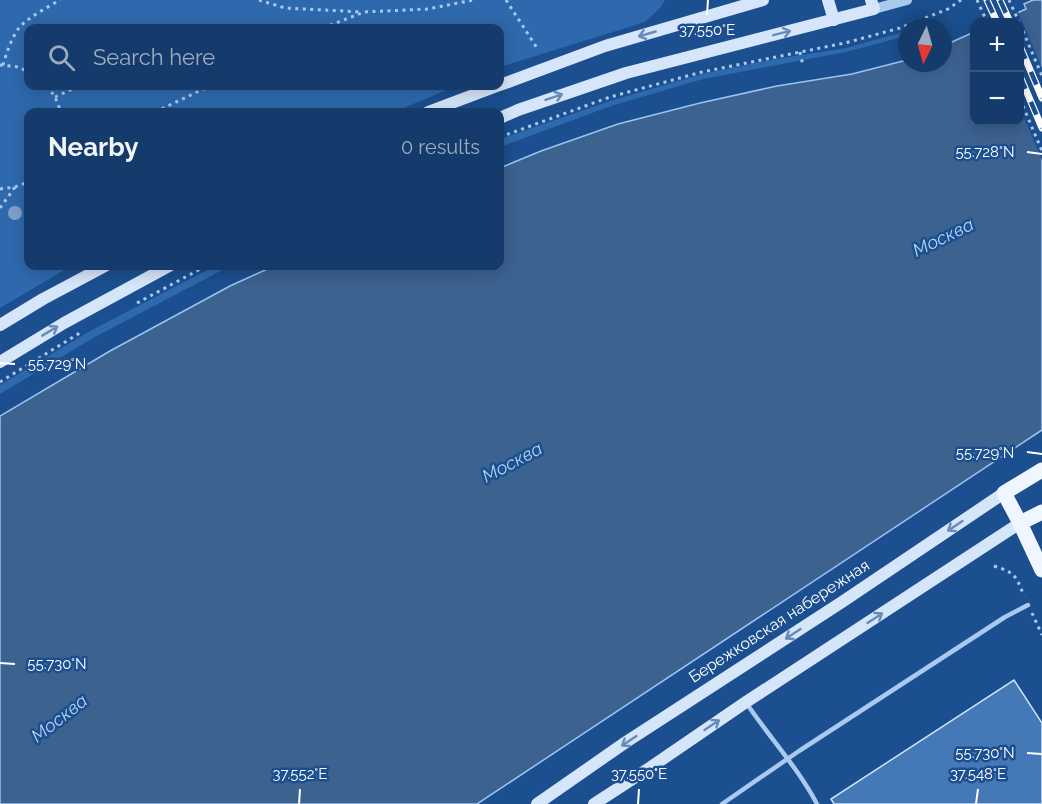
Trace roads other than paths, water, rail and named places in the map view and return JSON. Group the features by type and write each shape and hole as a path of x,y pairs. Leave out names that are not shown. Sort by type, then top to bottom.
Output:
{"main road":[{"path":"504,83 605,46 763,0"},
{"path":"828,0 834,20"},
{"path":"504,116 626,73 834,20 873,5"},
{"path":"438,108 485,90"},
{"path":"0,325 43,298 97,270"},
{"path":"0,362 64,323 162,270"},
{"name":"Бережковская набережная","path":"537,804 626,742 1042,470"},
{"path":"1004,493 1042,570"},
{"path":"594,804 1020,523 1042,512"}],"street":[{"path":"873,5 907,0"}],"lane":[{"path":"722,804 995,624 1028,605"},
{"path":"746,702 759,723 788,759 817,804"}],"water":[{"name":"Москва","path":"1033,0 1042,0 1042,430 477,804 0,804 0,416 110,351 230,286 265,270 504,270 504,166 618,124 777,86 852,74 898,62 898,72 952,72 952,42 970,34 970,126 1024,126 1024,18 1005,18 1026,9 1024,4"}],"railway":[{"path":"987,0 995,18"},
{"path":"1000,0 1008,18"},
{"path":"1024,55 1042,98"},
{"path":"1024,85 1042,128"}]}
